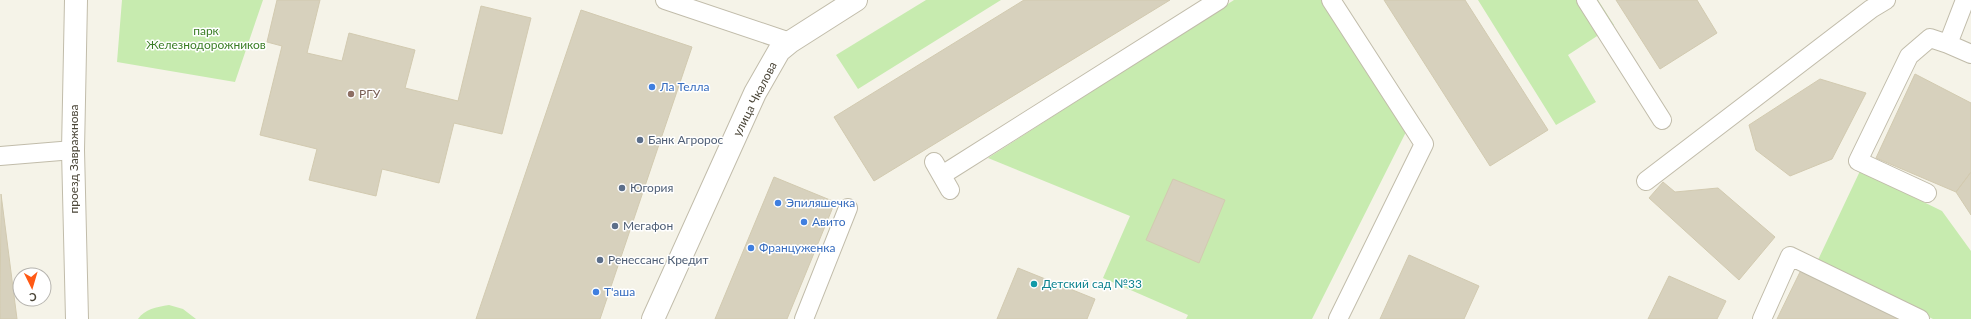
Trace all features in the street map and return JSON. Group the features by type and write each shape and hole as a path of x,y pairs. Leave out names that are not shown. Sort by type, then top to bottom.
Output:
{"street":[{"name":"проезд Завражнова","path":"76,0 73,150 77,319"},
{"name":"улица Чкалова","path":"653,319 755,93 779,51 790,42 856,0"}],"lane":[{"path":"665,0 790,42"},
{"path":"942,176 1218,0"},
{"path":"1332,0 1424,144 1338,319"},
{"path":"1586,0 1662,120"},
{"path":"1646,181 1871,9 1886,0"},
{"path":"1948,44 1964,0"},
{"path":"1927,193 1858,161 1909,56 1930,38 1971,54"},
{"path":"0,156 73,150"},
{"path":"804,319 848,208"},
{"path":"1762,319 1790,256 1920,319"}],"green space":[{"name":"парк Железнодорожников","path":"122,0 263,0 235,82 117,62"},
{"path":"926,0 1001,0 858,89 836,55"},
{"path":"1234,0 1322,0 1406,132 1312,319 1186,319 1188,315 1103,278 1130,216 988,158"},
{"path":"1478,0 1598,0 1614,25 1568,55 1596,102 1556,125"},
{"path":"1860,171 1942,211 1971,251 1971,319 1933,319 1817,262"},
{"path":"169,305 183,309 196,319 138,319 147,311"}],"building":[{"name":"РГУ","path":"277,0 320,0 307,53 342,61 349,33 415,50 405,88 458,101 481,6 531,18 502,134 454,123 439,183 382,169 376,196 309,180 317,149 260,135 282,46 267,42"},
{"path":"1024,0 1170,0 874,181 834,117"},
{"path":"1384,0 1465,0 1548,130 1490,166"},
{"path":"1616,0 1697,0 1717,33 1660,69"},
{"path":"581,10 692,47 600,319 476,319"},
{"path":"1915,74 1971,103 1971,172 1956,192 1876,158"},
{"path":"1820,79 1866,93 1832,159 1790,176 1756,150 1749,125"},
{"path":"1971,172 1971,215 1956,192"},
{"path":"774,177 835,202 787,319 715,319"},
{"path":"1173,179 1225,200 1199,263 1146,240"},
{"path":"1663,182 1675,192 1718,188 1775,237 1739,280 1649,198"},
{"path":"1,194 12,280 12,307 15,307 17,319 0,319"},
{"path":"1409,255 1479,286 1464,319 1380,319"},
{"name":"Детский сад №33","path":"1018,268 1095,299 1087,319 997,319"},
{"path":"1801,270 1904,319 1777,319"},
{"path":"1669,276 1726,301 1717,319 1648,319"}],"place":[{"name":"Ла Телла","path":"652,87"},
{"name":"РГУ","path":"351,94"},
{"name":"Банк Агророс","path":"640,140"},
{"name":"Югория","path":"622,188"},
{"name":"Эпиляшечка","path":"778,203"},
{"name":"Авито","path":"804,222"},
{"name":"Мегафон","path":"615,226"},
{"name":"Француженка","path":"751,248"},
{"name":"Ренессанс Кредит","path":"600,260"},
{"name":"Детский сад №33","path":"1034,284"},
{"name":"Т'аша","path":"596,292"}]}
